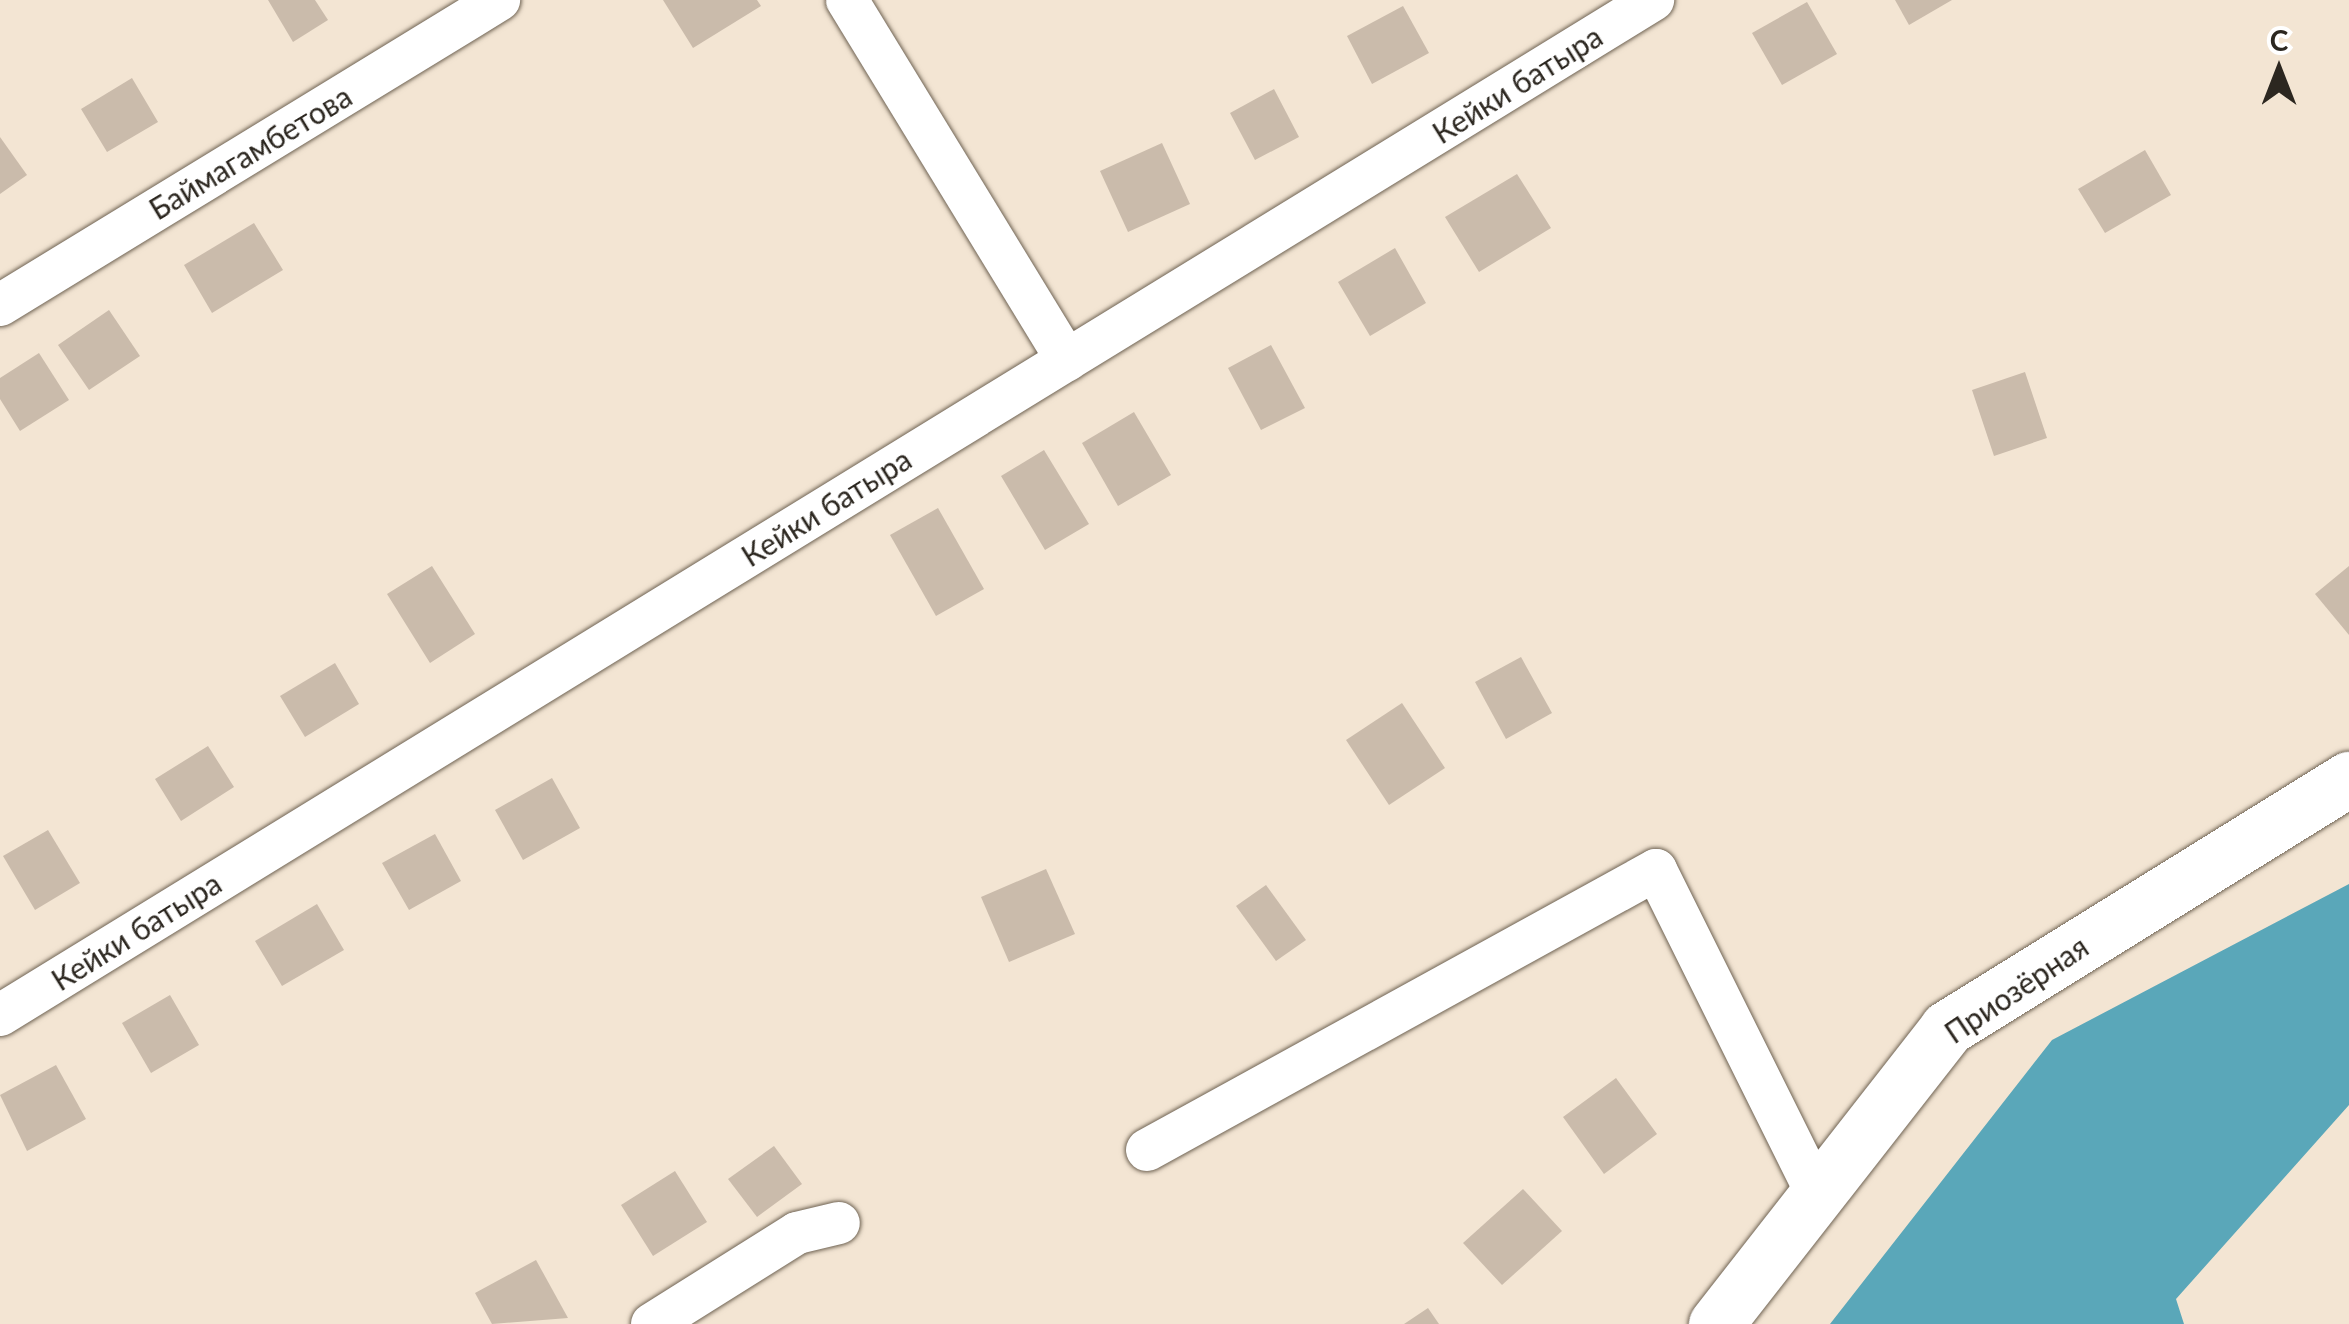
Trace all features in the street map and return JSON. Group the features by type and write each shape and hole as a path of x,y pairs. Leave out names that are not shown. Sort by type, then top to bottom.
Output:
{"street":[{"name":"Баймагамбетова","path":"0,305 499,0"},
{"path":"847,0 1067,360"},
{"name":"Кейки батыра","path":"0,1015 1652,0"},
{"name":"Приозёрная","path":"1716,1324 1946,1028 2349,779"},
{"path":"1147,1150 1656,870 1816,1194"},
{"path":"652,1324 796,1233 839,1223"}],"water":[{"path":"2349,884 2349,1105 2176,1299 2184,1324 1830,1324 2052,1040"}],"building":[{"path":"268,0 315,0 328,20 293,42"},
{"path":"663,0 757,0 761,6 693,48"},
{"path":"1895,0 1952,0 1909,25"},
{"path":"1807,2 1837,54 1782,85 1752,33"},
{"path":"1403,6 1429,53 1372,84 1347,36"},
{"path":"132,78 158,122 107,152 81,109"},
{"path":"1274,89 1299,137 1255,160 1230,113"},
{"path":"0,137 27,175 0,194"},
{"path":"1162,143 1190,204 1128,232 1100,171"},
{"path":"2145,150 2171,195 2105,233 2078,189"},
{"path":"1517,174 1551,228 1479,272 1445,217"},
{"path":"254,223 283,270 212,313 184,265"},
{"path":"1395,248 1426,303 1370,336 1338,282"},
{"path":"109,310 140,356 89,390 58,345"},
{"path":"1271,345 1305,408 1261,430 1228,368"},
{"path":"39,353 69,400 20,431 0,399 0,378"},
{"path":"2025,372 2047,438 1994,456 1972,390"},
{"path":"1134,412 1171,475 1118,506 1082,443"},
{"path":"1044,450 1089,524 1045,550 1001,476"},
{"path":"938,508 984,589 936,616 890,535"},
{"path":"432,566 475,634 430,663 387,594"},
{"path":"2349,566 2349,635 2315,594"},
{"path":"1521,657 1552,713 1506,739 1475,682"},
{"path":"335,663 359,704 305,737 280,696"},
{"path":"1402,703 1445,768 1389,805 1346,740"},
{"path":"208,746 234,787 181,821 155,779"},
{"path":"552,778 580,828 523,860 495,810"},
{"path":"48,830 80,883 35,910 3,856"},
{"path":"435,834 461,881 409,910 382,863"},
{"path":"1046,869 1075,934 1009,962 981,897"},
{"path":"1266,885 1306,940 1276,961 1236,906"},
{"path":"317,904 344,950 282,986 255,941"},
{"path":"170,995 199,1045 151,1073 122,1023"},
{"path":"56,1065 86,1119 27,1151 0,1095"},
{"path":"1616,1078 1657,1134 1604,1174 1563,1117"},
{"path":"774,1146 802,1184 757,1217 728,1179"},
{"path":"675,1171 707,1222 653,1256 621,1205"},
{"path":"1523,1189 1562,1231 1502,1285 1463,1243"},
{"path":"536,1260 568,1318 492,1324 475,1293"},
{"path":"1428,1308 1439,1324 1404,1324"}]}
